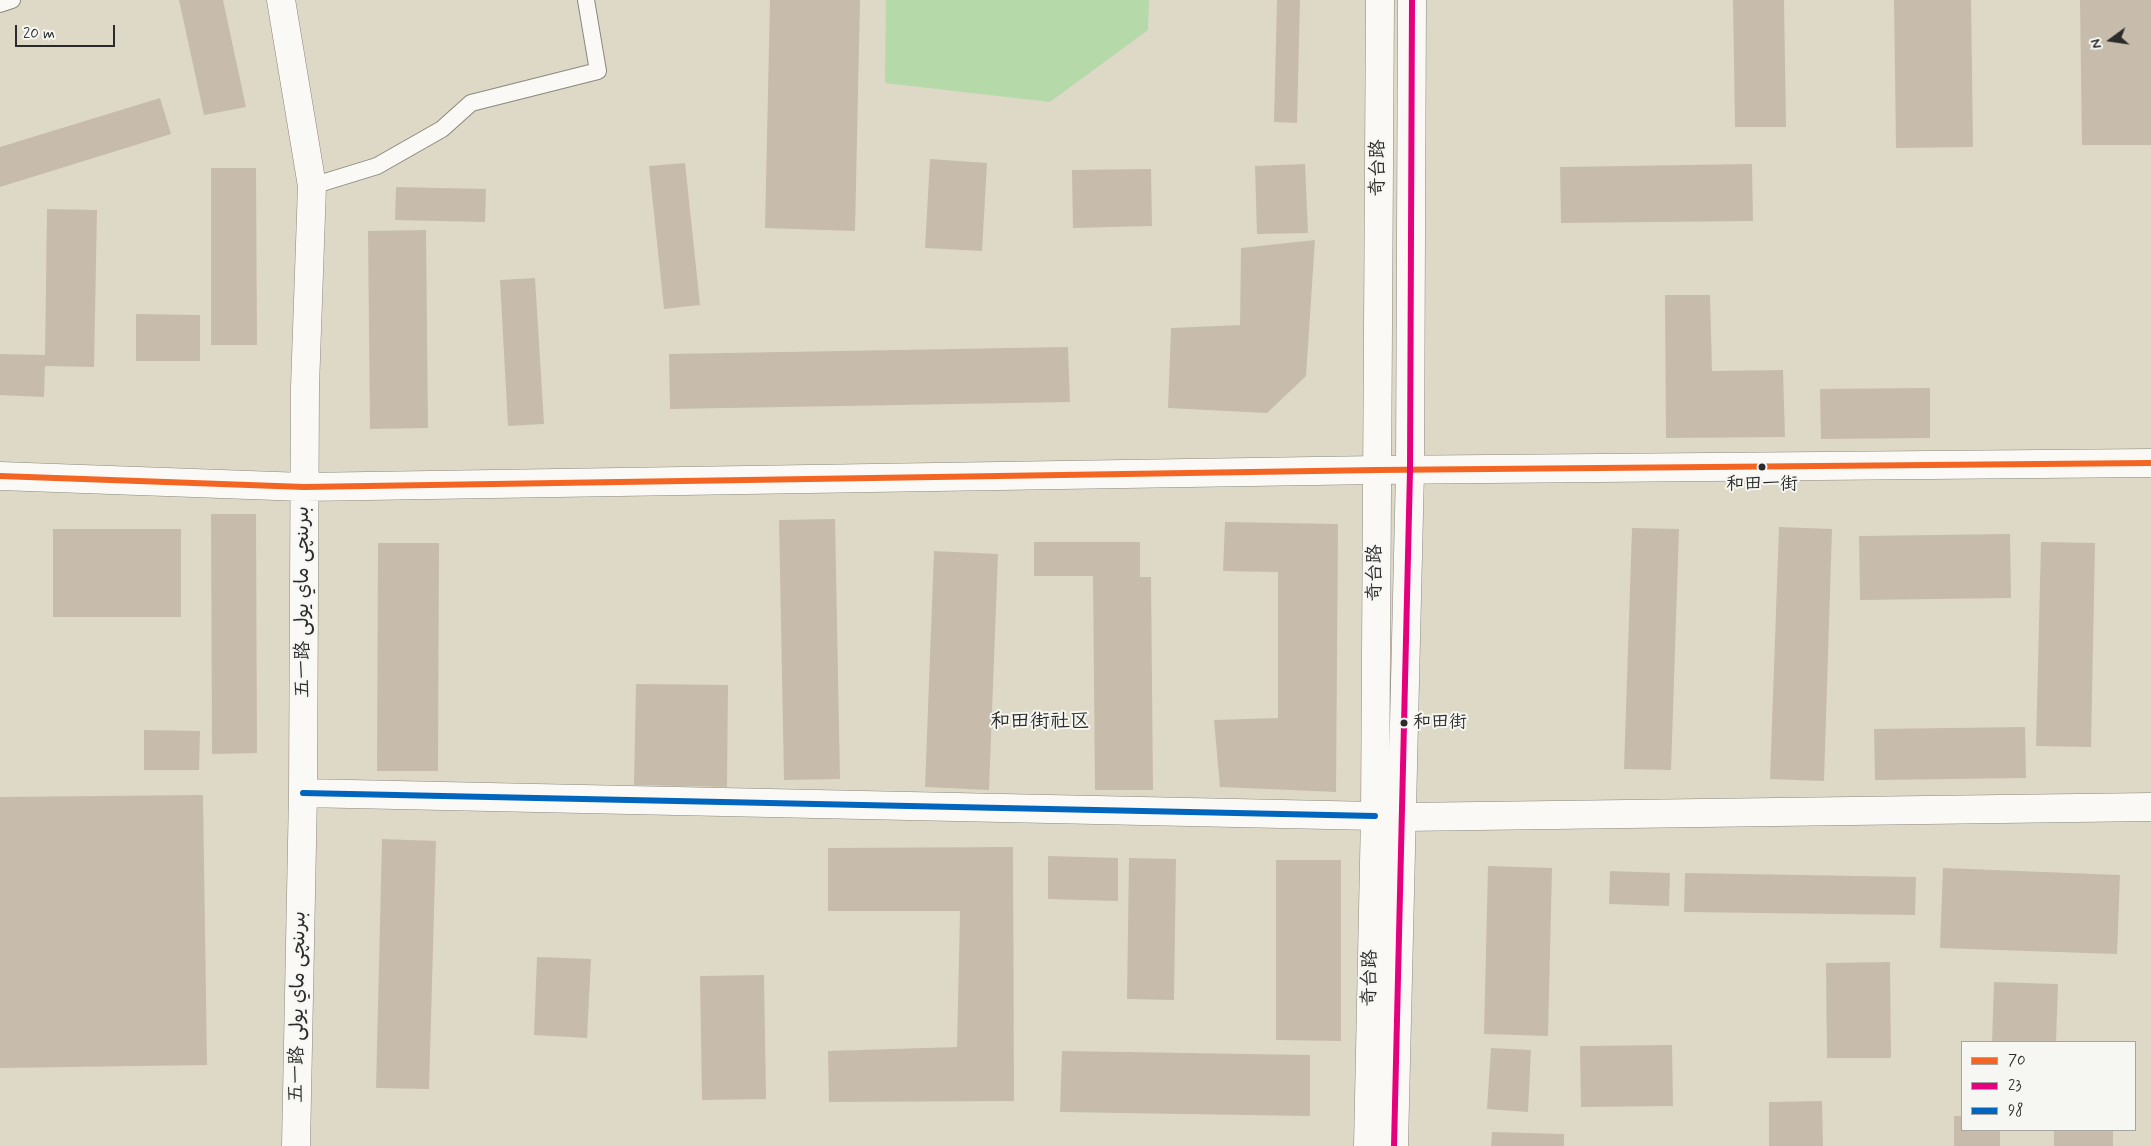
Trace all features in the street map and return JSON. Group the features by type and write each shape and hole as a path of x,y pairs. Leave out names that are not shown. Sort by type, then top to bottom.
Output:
{"street":[{"name":"五一路 بىرىنچى ماي يولى","path":"281,0 312,186 304,487 303,793 296,1146"},
{"name":"奇台路","path":"1368,1146 1374,816 1380,0"},
{"name":"奇台路","path":"1394,1146 1410,471 1412,0"},
{"path":"0,476 304,487 1377,470 2151,463"},
{"path":"303,793 1374,816"},
{"path":"1403,817 2151,807"}],"lane":[{"path":"0,4 12,0"},
{"path":"312,186 377,166 442,129 471,103 598,70 586,0"}],"green space":[{"path":"886,0 1149,0 1148,30 1050,102 885,83"}],"building":[{"path":"179,0 223,0 246,107 204,115"},
{"path":"770,0 860,0 855,231 765,228"},
{"path":"1277,0 1300,0 1297,123 1274,122"},
{"path":"1733,0 1784,0 1786,127 1735,127"},
{"path":"1894,0 1971,0 1973,147 1896,148"},
{"path":"2080,0 2151,0 2151,145 2082,145"},
{"path":"160,98 171,134 0,187 0,147"},
{"path":"930,159 987,163 982,251 925,248"},
{"path":"685,163 700,305 664,309 649,166"},
{"path":"1305,164 1308,233 1257,234 1255,166"},
{"path":"1752,164 1753,221 1561,223 1560,167"},
{"path":"211,168 256,168 257,345 211,345"},
{"path":"1151,169 1152,226 1073,228 1072,170"},
{"path":"396,187 486,189 485,222 395,220"},
{"path":"47,209 97,210 94,367 45,366 44,397 0,395 0,354 45,355"},
{"path":"426,230 428,428 370,429 368,231"},
{"path":"1315,240 1306,376 1267,413 1168,408 1171,328 1240,325 1241,248"},
{"path":"535,278 544,424 508,426 500,280"},
{"path":"1665,295 1710,295 1712,371 1783,370 1785,437 1666,438"},
{"path":"136,314 200,315 200,361 136,361"},
{"path":"1068,347 1070,402 670,409 669,354"},
{"path":"1930,388 1930,438 1821,439 1820,389"},
{"path":"211,514 256,514 257,753 212,754"},
{"path":"835,519 840,779 784,780 779,520"},
{"path":"1225,522 1338,524 1336,792 1220,787 1214,720 1278,718 1278,572 1223,571"},
{"path":"1779,527 1832,529 1824,781 1770,779"},
{"path":"1632,528 1679,529 1671,770 1624,769"},
{"path":"53,529 181,529 181,617 53,617"},
{"path":"2010,534 2011,598 1860,600 1859,536"},
{"path":"1034,542 1140,542 1140,577 1151,577 1153,790 1095,790 1093,576 1034,576"},
{"path":"2041,542 2095,543 2091,747 2036,746"},
{"path":"378,543 439,543 438,771 377,771"},
{"path":"934,551 998,554 989,790 925,787"},
{"path":"636,684 728,685 727,787 634,785"},
{"path":"2025,727 2026,778 1875,780 1874,729"},
{"path":"144,730 200,731 199,770 144,770"},
{"path":"203,795 207,1065 0,1068 0,797"},
{"path":"382,839 436,841 429,1089 376,1088"},
{"path":"1013,847 1014,1101 829,1102 828,1051 957,1047 960,911 828,911 828,848"},
{"path":"1048,856 1118,858 1118,901 1048,899"},
{"path":"1129,858 1176,859 1174,1000 1127,999"},
{"path":"1276,860 1341,860 1341,1041 1276,1040"},
{"path":"1488,866 1552,868 1548,1036 1484,1034"},
{"path":"1943,868 2120,875 2117,954 1940,948"},
{"path":"1610,871 1670,873 1669,906 1609,904"},
{"path":"1685,873 1916,877 1915,915 1684,912"},
{"path":"537,957 591,959 587,1038 534,1035"},
{"path":"1890,962 1891,1058 1827,1058 1826,963"},
{"path":"764,975 766,1099 702,1100 700,976"},
{"path":"1994,982 2058,984 2056,1041 1992,1041"},
{"path":"1672,1045 1673,1106 1581,1107 1580,1046"},
{"path":"1491,1048 1531,1050 1528,1112 1487,1109"},
{"path":"1062,1051 1310,1055 1310,1116 1060,1112"},
{"path":"1822,1101 1823,1146 1769,1146 1769,1102"},
{"path":"1954,1116 1961,1116 1961,1131 2000,1131 2000,1146 1954,1146"},
{"path":"2054,1131 2113,1131 2113,1146 2054,1146"},
{"path":"1492,1132 1564,1134 1564,1146 1491,1146"}],"transit line":[{"name":"23","path":"1394,1146 1410,471 1412,0"},
{"name":"70","path":"0,476 304,487 1377,470 2151,463"},
{"name":"98","path":"303,793 1375,816"}],"place":[{"name":"和田一街","path":"1762,467"},
{"name":"和田街","path":"1404,723"}],"district":[{"name":"和田街社区","path":"1040,723"}]}
